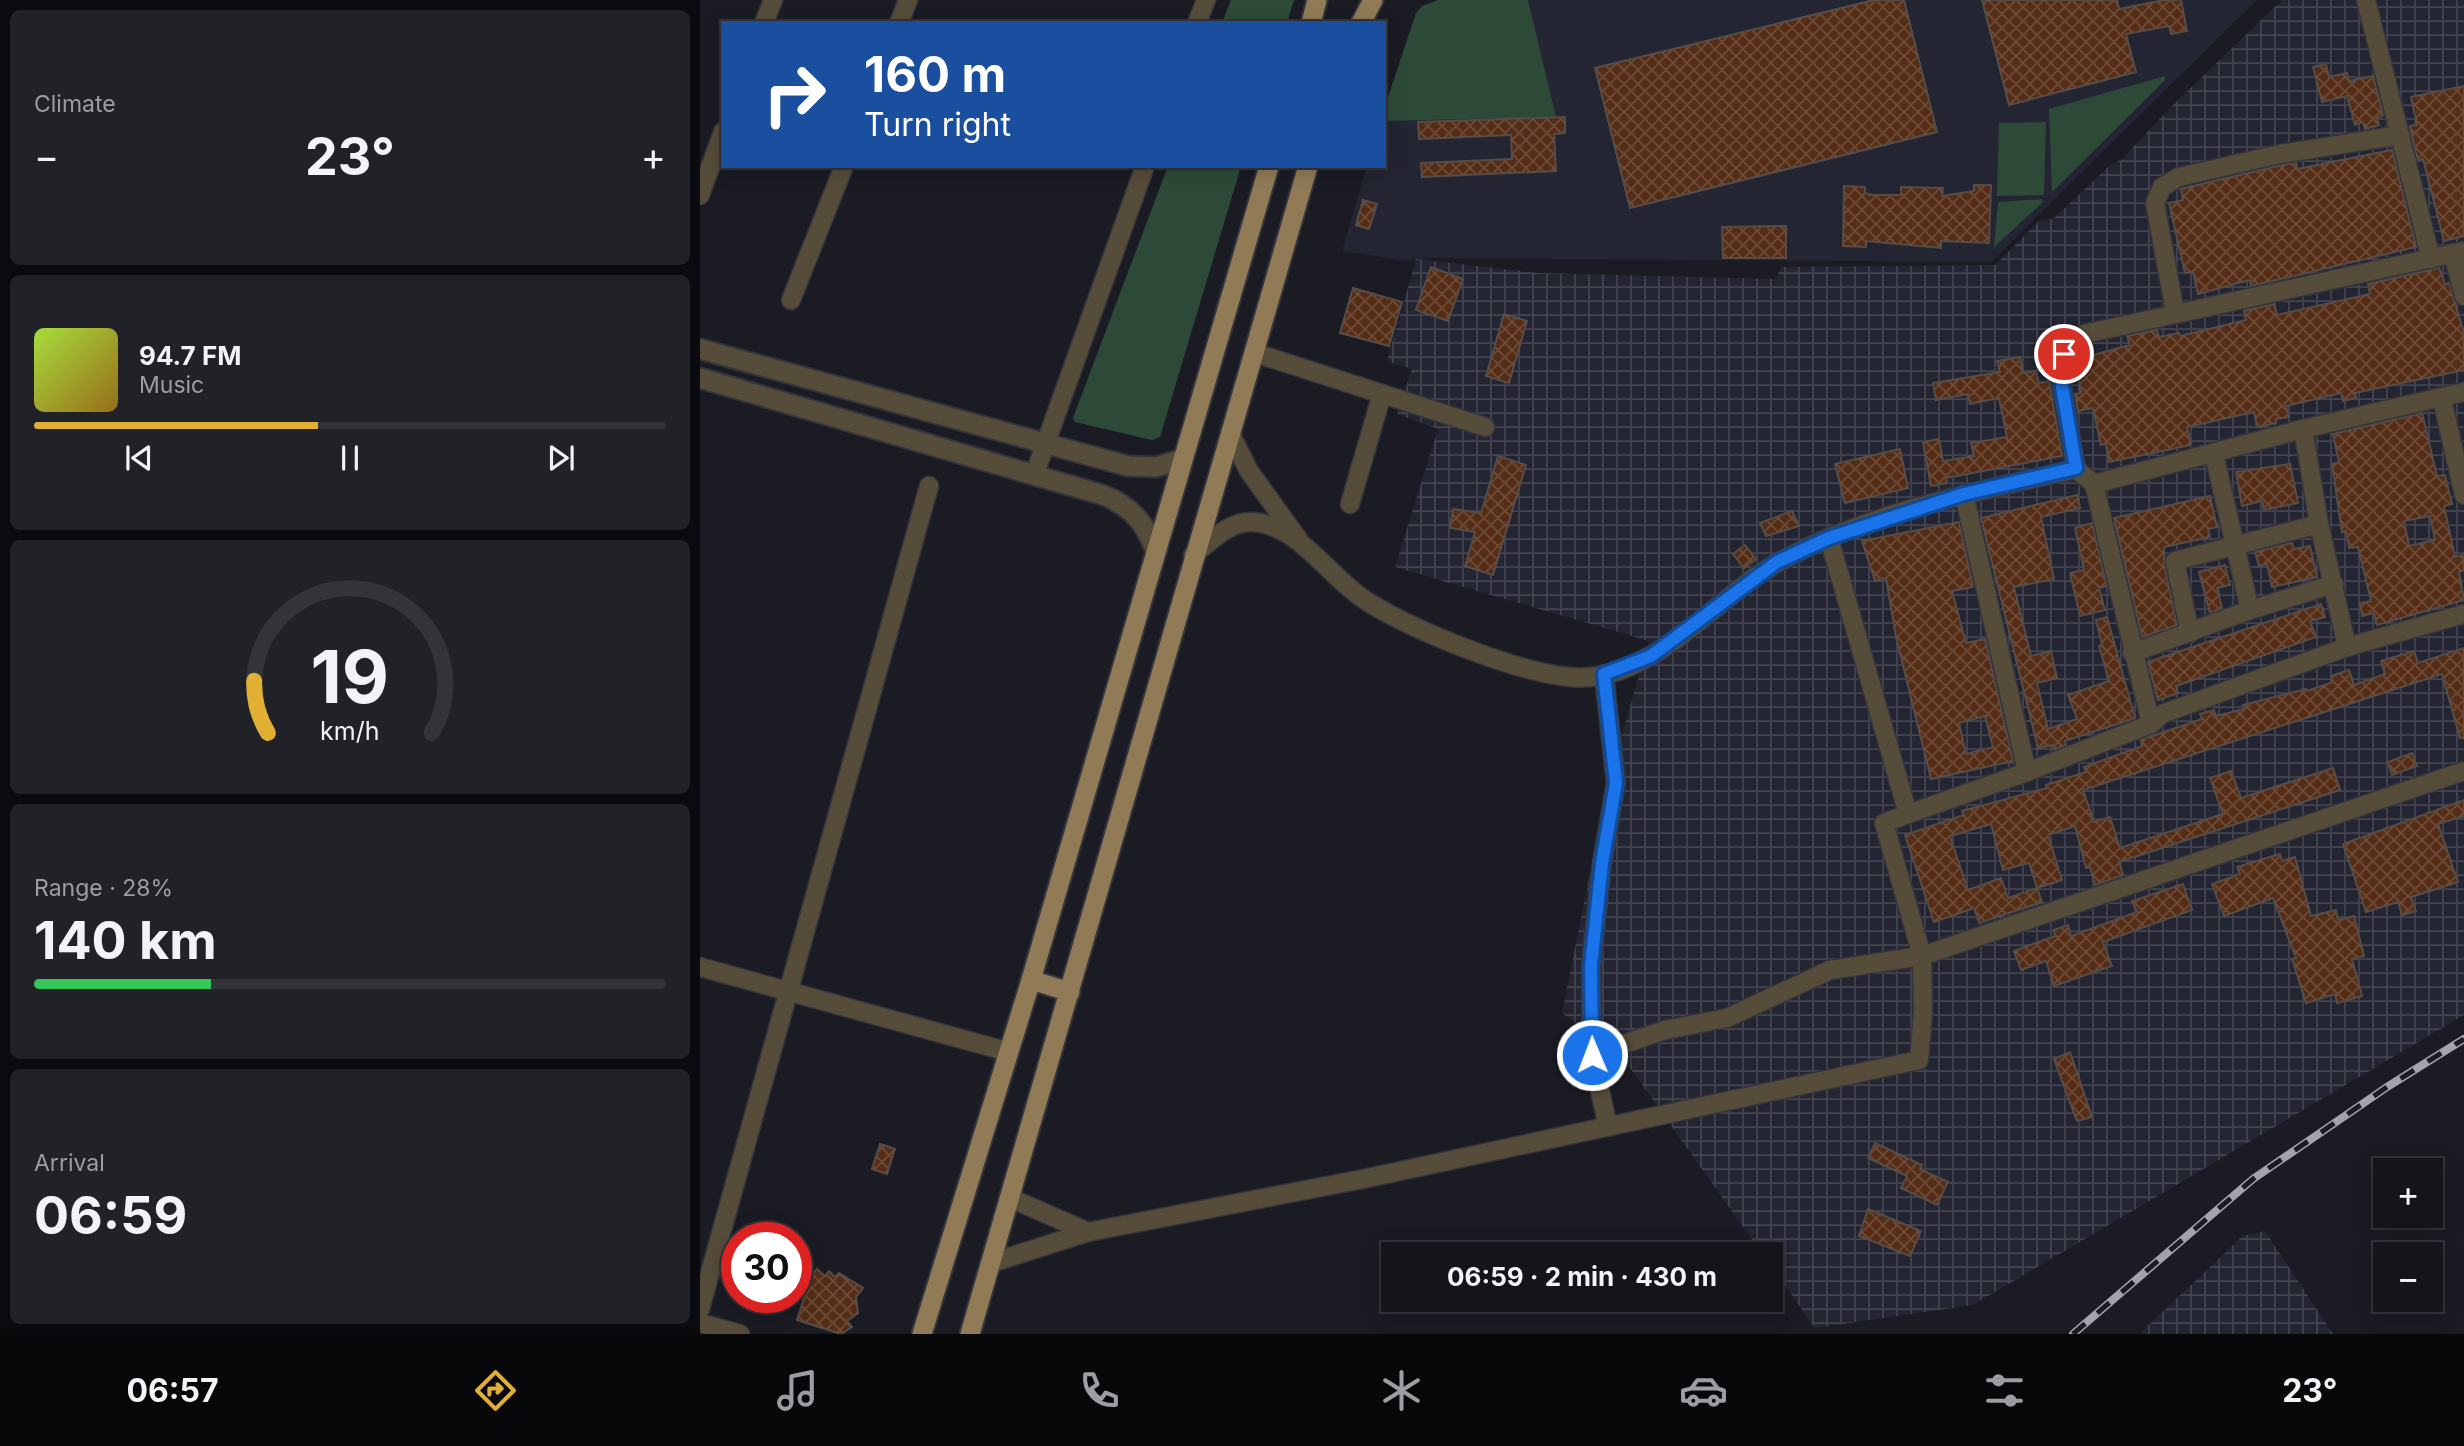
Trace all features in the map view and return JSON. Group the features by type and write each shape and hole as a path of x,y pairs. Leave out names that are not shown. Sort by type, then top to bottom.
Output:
{"main road":[{"path":"1312,21 1317,0"},
{"path":"1353,21 1359,0"},
{"path":"1362,21 1373,0"},
{"path":"922,1334 1031,980 1154,549 1268,168"},
{"path":"970,1334 1193,555 1255,353 1307,168"},
{"path":"1031,980 1070,992"}],"street":[{"path":"765,21 773,0"},
{"path":"900,21 908,0"},
{"path":"1198,21 1206,0"},
{"path":"2366,0 2431,259"},
{"path":"2175,312 2155,203 2162,187 2179,177 2280,154 2400,135"},
{"path":"700,195 721,137"},
{"path":"791,300 843,168"},
{"path":"1035,473 1144,168"},
{"path":"2151,724 2094,484 2076,468 2060,375 2068,346 2084,334 2101,328 2458,252 2464,296"},
{"path":"700,349 1135,467 1156,467 1183,459"},
{"path":"1255,353 1485,427"},
{"path":"700,378 1035,473 1103,495 1124,505 1140,520 1154,549"},
{"path":"2094,484 2303,429 2464,392"},
{"path":"1350,504 1382,394"},
{"path":"2442,399 2464,495"},
{"path":"901,435 910,406"},
{"path":"2303,429 2319,524 2347,647"},
{"path":"1230,433 1249,471 1302,544 1343,585 1398,619 1536,671 1572,678 1604,674 1651,656 1777,562 1829,538 1964,494 2076,468"},
{"path":"2214,454 2250,610"},
{"path":"700,1309 929,486"},
{"path":"1964,494 2026,772"},
{"path":"1193,555 1224,531 1243,523 1264,524 1302,544"},
{"path":"2190,633 2175,561 2319,524"},
{"path":"1829,538 1908,814"},
{"path":"2132,653 2250,610 2334,584"},
{"path":"991,1263 1088,1232 1608,1128 1919,1060 1923,1013 1922,956 1884,823 2151,724 2162,714 2347,647 2464,614"},
{"path":"1604,674 1616,783 1602,863 1591,966 1592,1055 1608,1128"},
{"path":"1592,1055 1665,1030 1727,1017 1830,970 1922,956 2464,771"},
{"path":"700,967 1009,1052"},
{"path":"1010,1198 1088,1232"},
{"path":"700,1323 740,1334"}],"shaded area":[{"path":"1528,0 2257,0 1991,262 1424,258 1407,261 1342,251 1366,168 1386,168 1386,121 1555,117"},
{"path":"2282,0 2464,0 2464,1015 1973,1305 1815,1328 1783,1283 1783,1242 1754,1242 1625,1061 1562,1013 1609,779 1649,641 1395,567 1438,429 1397,414 1412,369 1387,361 1416,259 1538,273 1776,279 1781,267 1995,265 2040,220 2053,219 2110,165 2121,160 2175,103"},
{"path":"2265,1231 2333,1334 2139,1334 2243,1236"}],"green space":[{"path":"1231,0 1294,0 1288,21 1223,21"},
{"path":"1438,0 1528,0 1556,117 1386,121 1386,103 1416,13 1422,6"},
{"path":"2165,76 2165,80 2052,192 2049,109"},
{"path":"2046,122 2044,195 1997,196 1999,123"},
{"path":"1167,168 1240,168 1160,437 1152,440 1075,422 1073,418"},
{"path":"2042,199 2043,202 1994,247 1998,202"}],"building":[{"path":"1874,0 1904,0 1937,132 1630,208 1595,68"},
{"path":"1982,0 2117,0 2119,9 2164,0 2181,0 2187,31 2171,34 2169,26 2126,34 2136,72 2009,105"},
{"path":"2326,64 2329,77 2347,73 2349,81 2373,76 2383,115 2377,118 2379,125 2365,129 2363,122 2355,125 2347,96 2322,102 2313,67"},
{"path":"2464,86 2464,236 2444,241 2423,159 2418,160 2414,145 2410,126 2417,125 2411,97"},
{"path":"1565,117 1565,133 1554,134 1556,171 1422,177 1421,163 1512,159 1511,135 1419,139 1418,122"},
{"path":"2392,150 2416,247 2251,286 2250,280 2198,294 2193,272 2185,273 2169,203 2183,200 2181,189 2282,165 2296,163 2297,169"},
{"path":"1974,185 1991,185 1989,243 1941,241 1941,248 1866,241 1866,247 1843,246 1844,186 1865,187 1865,193 1872,195 1901,195 1901,187 1943,188 1942,196 1974,191"},
{"path":"1363,200 1377,204 1369,229 1356,225"},
{"path":"1786,226 1786,258 1723,258 1722,227"},
{"path":"1431,267 1463,279 1448,321 1416,310"},
{"path":"2439,268 2445,284 2449,283 2464,333 2464,370 2355,393 2356,398 2343,401 2341,393 2286,406 2289,417 2257,427 2254,412 2187,427 2191,445 2109,462 2106,444 2101,445 2093,408 2078,411 2075,394 2081,393 2075,360 2130,345 2127,336 2157,330 2159,337 2179,333 2180,336 2246,320 2244,311 2274,304 2277,315 2370,294 2368,284"},
{"path":"1353,288 1402,302 1389,346 1340,333"},
{"path":"1504,314 1527,321 1509,383 1486,376"},
{"path":"2020,357 2023,373 2035,371 2039,383 2049,381 2062,456 1946,478 1947,483 1931,486 1923,442 1939,439 1943,461 1974,456 1971,443 2007,437 1999,398 1970,404 1968,394 1936,400 1933,383 2000,372 1997,361"},
{"path":"2422,413 2437,476 2445,475 2452,504 2444,506 2455,557 2464,555 2464,570 2459,572 2464,600 2377,625 2374,613 2362,616 2360,603 2371,601 2358,547 2349,548 2346,531 2342,532 2332,464 2339,462 2333,434","holes":["2430,516 2435,540 2409,546 2404,521"]},
{"path":"1900,449 1908,488 1845,503 1835,464"},
{"path":"1498,456 1526,465 1493,575 1465,566 1475,532 1450,528 1453,509 1481,513"},
{"path":"2290,464 2298,503 2264,510 2262,501 2242,506 2236,472"},
{"path":"2077,495 2080,508 2041,517 2054,579 2014,587 2031,656 2051,651 2057,678 2037,683 2048,729 2077,719 2068,695 2109,681 2099,646 2102,645 2096,620 2107,617 2135,718 2065,741 2066,745 2054,749 2053,745 2038,748 1981,518"},
{"path":"2210,496 2217,527 2208,529 2210,537 2164,547 2164,563 2177,625 2142,637 2114,518"},
{"path":"1792,511 1799,526 1766,536 1760,523"},
{"path":"1959,522 1973,587 1952,591 1966,643 1985,639 2013,761 1931,779 1896,637 1886,578 1875,581 1862,541","holes":["1985,716 1993,747 1966,754 1959,723"]},
{"path":"2092,523 2107,586 2099,588 2105,610 2080,616 2070,573 2084,570 2075,528"},
{"path":"2292,543 2294,549 2310,546 2317,577 2272,587 2267,564 2259,566 2255,552"},
{"path":"1745,545 1756,559 1744,568 1733,554"},
{"path":"2225,565 2230,585 2217,588 2222,608 2210,613 2199,572"},
{"path":"2321,604 2325,617 2310,621 2316,637 2176,686 2178,693 2158,700 2148,662"},
{"path":"2464,648 2464,738 2460,738 2442,674 2083,790 2094,822 2110,817 2120,848 2223,814 2210,778 2231,771 2241,798 2333,768 2340,790 2119,862 2123,875 2095,885 2090,867 2086,868 2075,826 2048,835 2062,880 2037,888 2042,902 1979,923 1974,908 1934,922 1905,835 1964,815 1962,811 2047,788 2046,785 2086,772 2084,767 2142,746 2141,740 2202,719 2200,714 2214,710 2216,716 2244,709 2243,705 2306,689 2307,691 2333,682 2331,676 2349,670 2354,685 2385,674 2381,661 2414,651 2418,663","holes":["1991,824 2003,870 2029,863 2037,888 2008,898 2001,878 1968,890 1950,836"]},
{"path":"2412,753 2417,766 2392,775 2388,762"},
{"path":"2464,800 2464,816 2438,824 2458,882 2411,897 2416,911 2402,915 2398,902 2366,912 2343,844"},
{"path":"2280,854 2282,861 2295,857 2311,916 2336,910 2338,920 2354,916 2364,956 2352,959 2362,996 2337,1003 2335,994 2306,1003 2292,959 2296,958 2273,898 2224,916 2212,884 2240,874 2237,867"},
{"path":"2183,884 2192,910 2103,942 2112,966 2054,986 2046,961 2021,970 2014,951 2055,936 2054,930 2068,925 2071,936 2137,912 2132,901"},
{"path":"2070,1052 2092,1117 2077,1121 2054,1059"},
{"path":"1875,1143 1922,1165 1920,1169 1948,1182 1937,1205 1901,1188 1907,1176 1868,1158"},
{"path":"880,1144 895,1149 887,1174 872,1169"},
{"path":"1868,1209 1921,1231 1910,1256 1859,1236"},
{"path":"817,1269 825,1276 829,1271 835,1277 839,1273 863,1288 856,1297 858,1313 847,1321 852,1327 841,1334 797,1320 799,1313 812,1313 812,1275"}],"railway":[{"path":"2073,1334 2253,1179 2387,1087 2464,1039"}],"route":[{"path":"1592,1055 1591,966 1602,863 1616,783 1604,674 1651,656 1777,562 1829,538 1964,494 2076,468 2064,415 2060,375 2064,354"}]}
